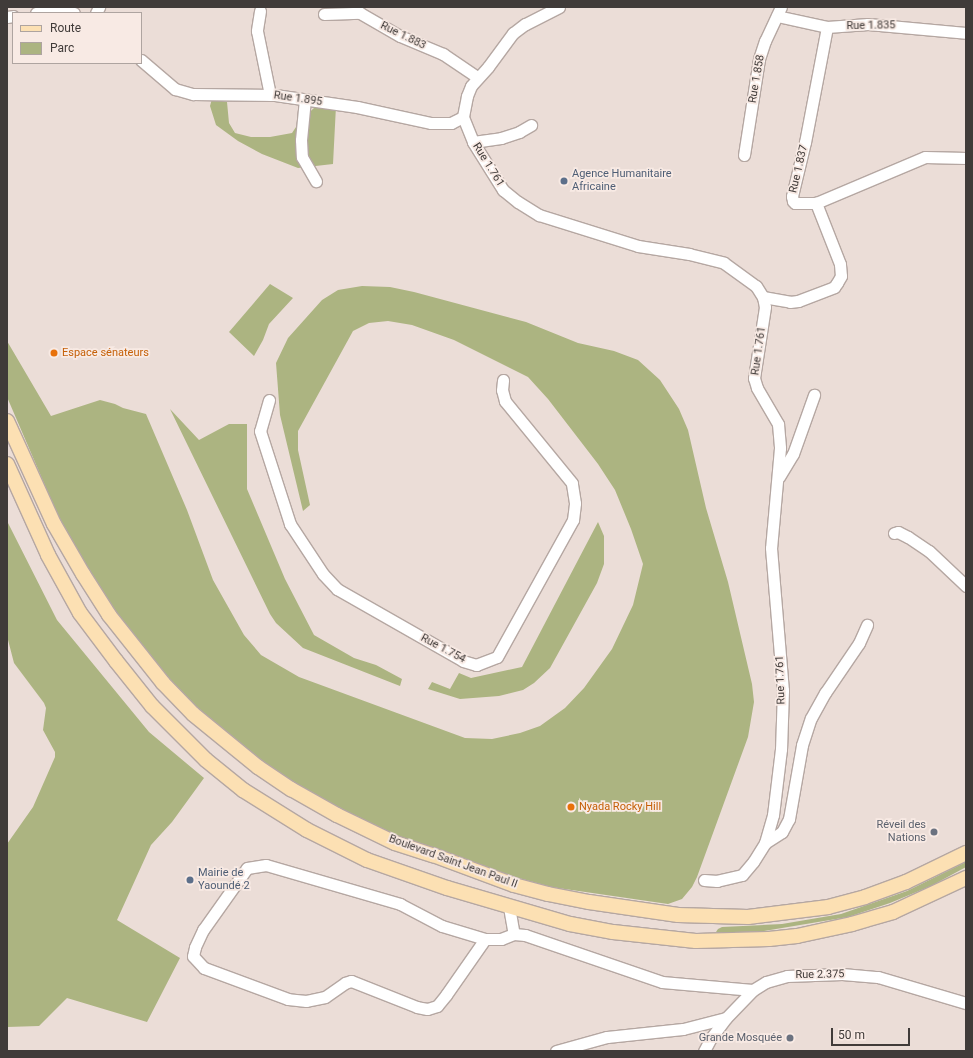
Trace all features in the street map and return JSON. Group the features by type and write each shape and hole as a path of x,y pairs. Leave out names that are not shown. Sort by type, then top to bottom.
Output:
{"main road":[{"name":"Boulevard Saint Jean Paul II","path":"7,421 54,524 83,574 109,615 163,683 193,714 258,767 291,789 337,815 395,843 514,885 548,894 589,902 678,915 741,917 828,907 865,897 906,882 966,853"},
{"path":"7,464 48,555 80,613 152,706 206,760 243,790 308,830 367,860 447,888 570,924 613,932 696,941 748,941 797,936 852,924 893,912 966,878"}],"street":[{"path":"463,117 470,86 488,67 513,33 525,24 559,7"},
{"path":"43,12 56,10 68,12"},
{"path":"260,11 257,31 270,95"},
{"name":"Rue 1.835","path":"779,12 827,27 868,24 966,33"},
{"name":"Rue 1.858","path":"744,155 760,59 765,41 779,12"},
{"name":"Rue 1.883","path":"324,14 360,13 400,36 443,54 477,77"},
{"name":"Rue 1.837","path":"827,27 805,142 792,196 795,203 816,203 925,157 966,158"},
{"name":"Rue 1.895","path":"142,61 175,89 193,94 270,95 305,99 356,107 432,123 451,124 463,117"},
{"path":"305,99 301,140 302,157 316,181"},
{"name":"Rue 1.761","path":"463,117 473,142 502,190 539,215 638,246 689,254 724,263 756,286 763,297 765,307 754,378 757,388 778,424 780,448 771,548 783,690 781,749 773,815 764,843 753,862 742,875 717,881 704,880"},
{"path":"473,142 501,138 519,132 531,125"},
{"path":"763,297 790,302 798,301 834,287 841,276 840,264 816,203"},
{"name":"Rue 1.754","path":"269,400 260,431 290,524 323,574 337,590 463,661 476,665 497,658 573,520 575,503 572,483 505,401 502,390 503,380"},
{"path":"778,478 793,454 814,395"},
{"path":"894,533 898,532 908,537 929,551 966,586"},
{"path":"764,843 782,832 789,819 802,745 811,718 825,693 859,643 867,625"},
{"path":"485,938 446,995 437,1006 427,1009 417,1008 351,981 345,983 325,997 306,1001 288,999 204,968 193,956 194,947 203,930 247,868 266,865 400,904 442,926 485,938 501,939 514,934 525,935 662,982 753,990"},
{"path":"508,907 514,934"},
{"name":"Rue 2.375","path":"704,1051 711,1038 726,1018 753,990 766,982 787,976 842,974 878,977 966,1003"},
{"path":"556,1051 607,1037 683,1029 726,1018"}],"green space":[{"path":"212,99 227,102 229,123 235,133 251,137 270,137 292,133 300,121 314,108 336,106 333,164 298,168 262,154 238,141 216,125 210,106"},
{"path":"270,284 293,298 269,324 263,340 254,356 229,332"},
{"path":"362,286 390,287 414,292 526,322 578,343 614,351 638,360 660,380 679,409 688,430 706,508 728,582 752,684 754,702 748,737 697,877 692,887 682,899 668,904 551,887 504,874 397,837 332,808 255,759 203,716 170,684 93,581 62,525 7,397 7,341 51,416 100,400 146,414 187,510 213,580 244,635 261,655 299,677 465,738 492,739 520,733 540,726 565,708 584,688 612,649 633,605 643,564 615,490 598,464 548,399 528,377 454,340 412,325 388,321 369,323 353,331 298,431 298,450 310,505 303,511 280,415 276,363 288,338 322,300 338,290"},
{"path":"170,409 199,440 229,424 247,424 247,489 285,579 314,635 354,658 376,665 402,679 400,686 303,648 276,623 270,614"},
{"path":"7,521 57,620 149,732 204,778 172,822 151,845 117,920 180,958 147,1022 67,998 39,1026 7,1027 7,844 33,807 55,757 55,752 43,730 46,708 44,703 14,663 7,636"},
{"path":"598,522 604,536 604,564 597,583 550,668 534,683 523,690 499,696 460,699 428,689 432,682 450,689 459,673 471,678 522,667"},
{"path":"966,862 966,867 931,886 890,903 848,917 764,931 732,933 716,932 722,927 782,924 841,914 907,891"}],"place":[{"name":"Agence Humanitaire Africaine","path":"564,181"},
{"name":"Espace sénateurs","path":"54,353"},
{"name":"Nyada Rocky Hill","path":"571,807"},
{"name":"Réveil des Nations","path":"934,832"},
{"name":"Mairie de Yaoundé 2","path":"190,880"},
{"name":"Grande Mosquée","path":"790,1038"}]}
